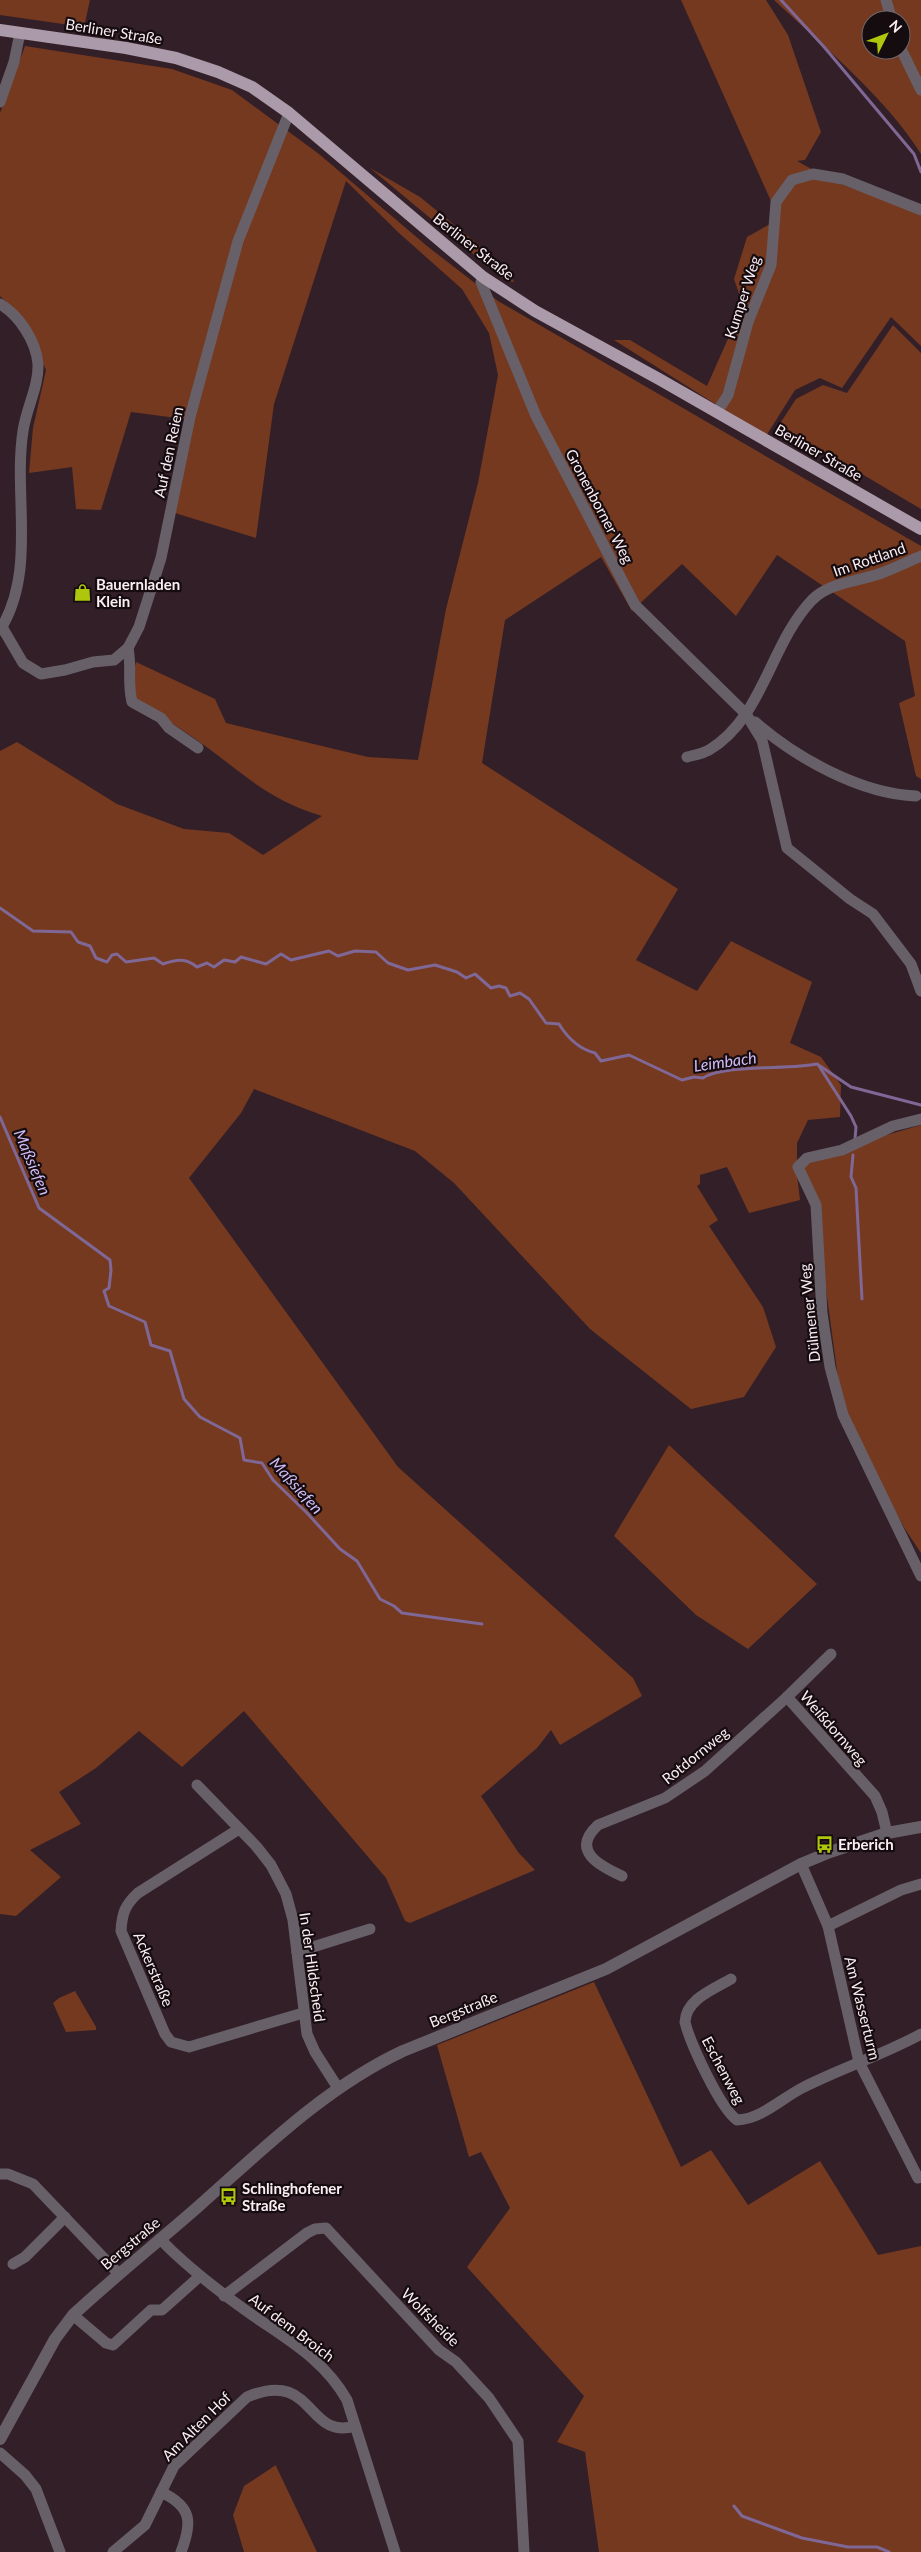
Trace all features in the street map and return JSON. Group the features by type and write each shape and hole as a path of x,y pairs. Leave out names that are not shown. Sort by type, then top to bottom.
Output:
{"main road":[{"name":"Berliner Straße","path":"0,30 126,48 176,58 218,72 252,87 289,113 483,277 543,316 717,412 921,529"}],"street":[{"path":"0,102 14,62 20,33"},
{"path":"906,60 921,90"},
{"name":"Auf den Reien","path":"128,648 139,627 161,558 190,417 238,241 289,113"},
{"name":"Kumper Weg","path":"717,412 728,395 748,322 771,265 776,202 792,180 813,174 843,179 921,210"},
{"name":"Gronenborner Weg","path":"483,277 481,282 536,416 635,605 746,714 780,744 825,768 891,795 916,796"},
{"path":"0,304 21,322 38,364 23,430 22,528 16,593 1,629 23,664 40,674 65,670 93,662 114,660 128,648 131,663 128,683 132,702 160,718 169,728 198,748"},
{"name":"Im Rottland","path":"746,714 783,639 812,599 837,584 878,575 921,556"},
{"path":"687,757 707,751 725,738 746,714"},
{"name":"Gronenborner Weg","path":"746,714 762,740 787,848 850,899 873,914 911,964 921,991"},
{"name":"Dülmener Weg","path":"921,1119 893,1126 842,1150 807,1158 800,1162 798,1167 816,1205 822,1313 830,1368 843,1414 921,1576"},
{"name":"Weißdornweg","path":"831,1654 787,1697 875,1796 887,1833"},
{"name":"Rotdornweg","path":"622,1876 602,1867 591,1858 587,1846 587,1838 592,1831 598,1825 665,1798 705,1771 787,1697"},
{"name":"In der Hildscheid","path":"197,1785 239,1828 271,1865 286,1894 293,1920 306,2034 338,2088"},
{"name":"Bergstraße","path":"0,2439 55,2339 74,2315 119,2274 338,2088 376,2064 403,2051 606,1969 801,1864 838,1849 887,1833 921,1827"},
{"name":"Ackerstraße","path":"239,1828 127,1903 122,1914 121,1931 165,2034 176,2044 189,2047 303,2013"},
{"name":"Am Wasserturm","path":"801,1864 828,1926 859,2062 918,2178 921,2176"},
{"path":"828,1926 901,1890 921,1884"},
{"path":"297,1952 370,1930"},
{"name":"Eschenweg","path":"731,1979 695,2001 685,2015 684,2022 720,2100 729,2113 737,2120 749,2120 802,2088 859,2062"},
{"path":"859,2062 921,2034"},
{"path":"0,2174 8,2174 33,2184 119,2274"},
{"path":"13,2264 26,2257 65,2217"},
{"name":"Wolfsheide","path":"224,2296 307,2233 315,2228 326,2228 439,2350 456,2362 482,2391 518,2441 524,2552"},
{"name":"Auf dem Broich","path":"160,2239 224,2296 328,2370 347,2400 395,2552"},
{"path":"74,2315 106,2343 113,2345 151,2310 162,2310 200,2276"},
{"name":"Am Alten Hof","path":"113,2552 145,2525 174,2466 239,2403 260,2391 275,2389 288,2392 302,2399 326,2425 335,2429 355,2426"},
{"path":"0,2453 25,2475 36,2490 60,2552"},
{"path":"161,2492 185,2509 189,2520 189,2530 181,2552"}],"shaded area":[{"path":"0,0 90,0 84,27 0,15"},
{"path":"681,0 766,0 788,35 821,132 805,160 797,161 835,182 921,213 921,346 891,317 842,388 820,378 795,390 766,436 614,340 630,340 707,386 743,305 734,279 747,237 779,219"},
{"path":"774,0 921,0 921,154 890,113 833,54"},
{"path":"25,46 172,69 232,90 319,154 427,246 498,301 921,546 921,779 916,776 899,703 915,696 905,641 777,555 736,616 682,564 632,611 601,557 505,620 482,763 678,889 636,960 697,991 731,941 812,982 790,1043 821,1057 841,1085 840,1117 808,1120 797,1143 797,1175 800,1200 749,1213 727,1167 700,1175 700,1184 697,1186 718,1220 709,1226 763,1307 776,1347 744,1397 691,1409 590,1329 454,1183 415,1151 254,1089 241,1113 189,1178 398,1467 633,1678 642,1696 560,1745 551,1730 537,1748 481,1796 518,1852 535,1870 410,1923 405,1921 386,1878 244,1711 182,1767 139,1731 96,1768 59,1792 81,1824 30,1850 61,1877 16,1916 0,1914 0,751 17,742 117,804 184,829 229,833 263,855 322,816 288,803 261,788 199,741 134,699 131,684 136,662 215,699 226,723 368,757 418,760 446,609 478,483 498,375 489,333 462,289 399,233 346,181 274,404 256,538 175,513 192,420 131,412 101,510 76,509 72,467 29,473 33,428 46,370 26,322 0,296 0,113"},
{"path":"370,168 420,197 506,267 514,282 506,281"},
{"path":"893,325 921,353 921,509 779,425 796,399 823,385 847,393"},
{"path":"921,1125 921,1553 905,1529 843,1415 816,1215 799,1173 807,1158"},
{"path":"669,1445 817,1584 748,1649 696,1615 614,1536"},
{"path":"594,1982 681,2167 711,2150 748,2205 820,2161 878,2255 921,2246 921,2552 599,2552 585,2452 557,2442 584,2396 467,2267 510,2208 481,2152 469,2157 437,2045"},
{"path":"75,1991 96,2030 66,2032 53,2003 59,1998"},
{"path":"276,2465 317,2552 244,2552 233,2515 244,2486"}],"waterway":[{"path":"781,0 825,48 914,154 921,172"},
{"name":"Leimbach","path":"0,908 33,931 71,932 78,942 90,946 96,958 107,962 112,955 117,954 126,962 154,958 163,964 181,960 197,967 207,963 214,967 224,960 235,962 241,957 266,964 281,954 291,960 329,951 338,956 355,951 376,952 388,963 408,970 435,965 457,972 466,978 475,974 491,988 499,986 506,988 510,996 520,993 529,999 546,1023 559,1024 574,1042 584,1049 595,1053 601,1061 629,1055 682,1080 694,1077 703,1078 713,1074 741,1069 817,1064 851,1087 921,1105"},
{"path":"819,1066 851,1116 856,1127 855,1139"},
{"name":"Maßsiefen","path":"0,1117 39,1208 110,1260 109,1288 104,1291 109,1306 145,1322 151,1345 170,1351 184,1399 200,1417 240,1438 244,1460 262,1463 273,1480 340,1549 357,1561 380,1599 394,1606 402,1613 482,1624"},
{"path":"853,1155 851,1177 856,1188 862,1299"},
{"path":"734,2506 742,2516 802,2538 848,2547 877,2547 889,2552"}],"place":[{"name":"Bauernladen Klein","path":"82,593"},
{"name":"Erberich","path":"824,1844"},
{"name":"Schlinghofener Straße","path":"228,2197"}]}
